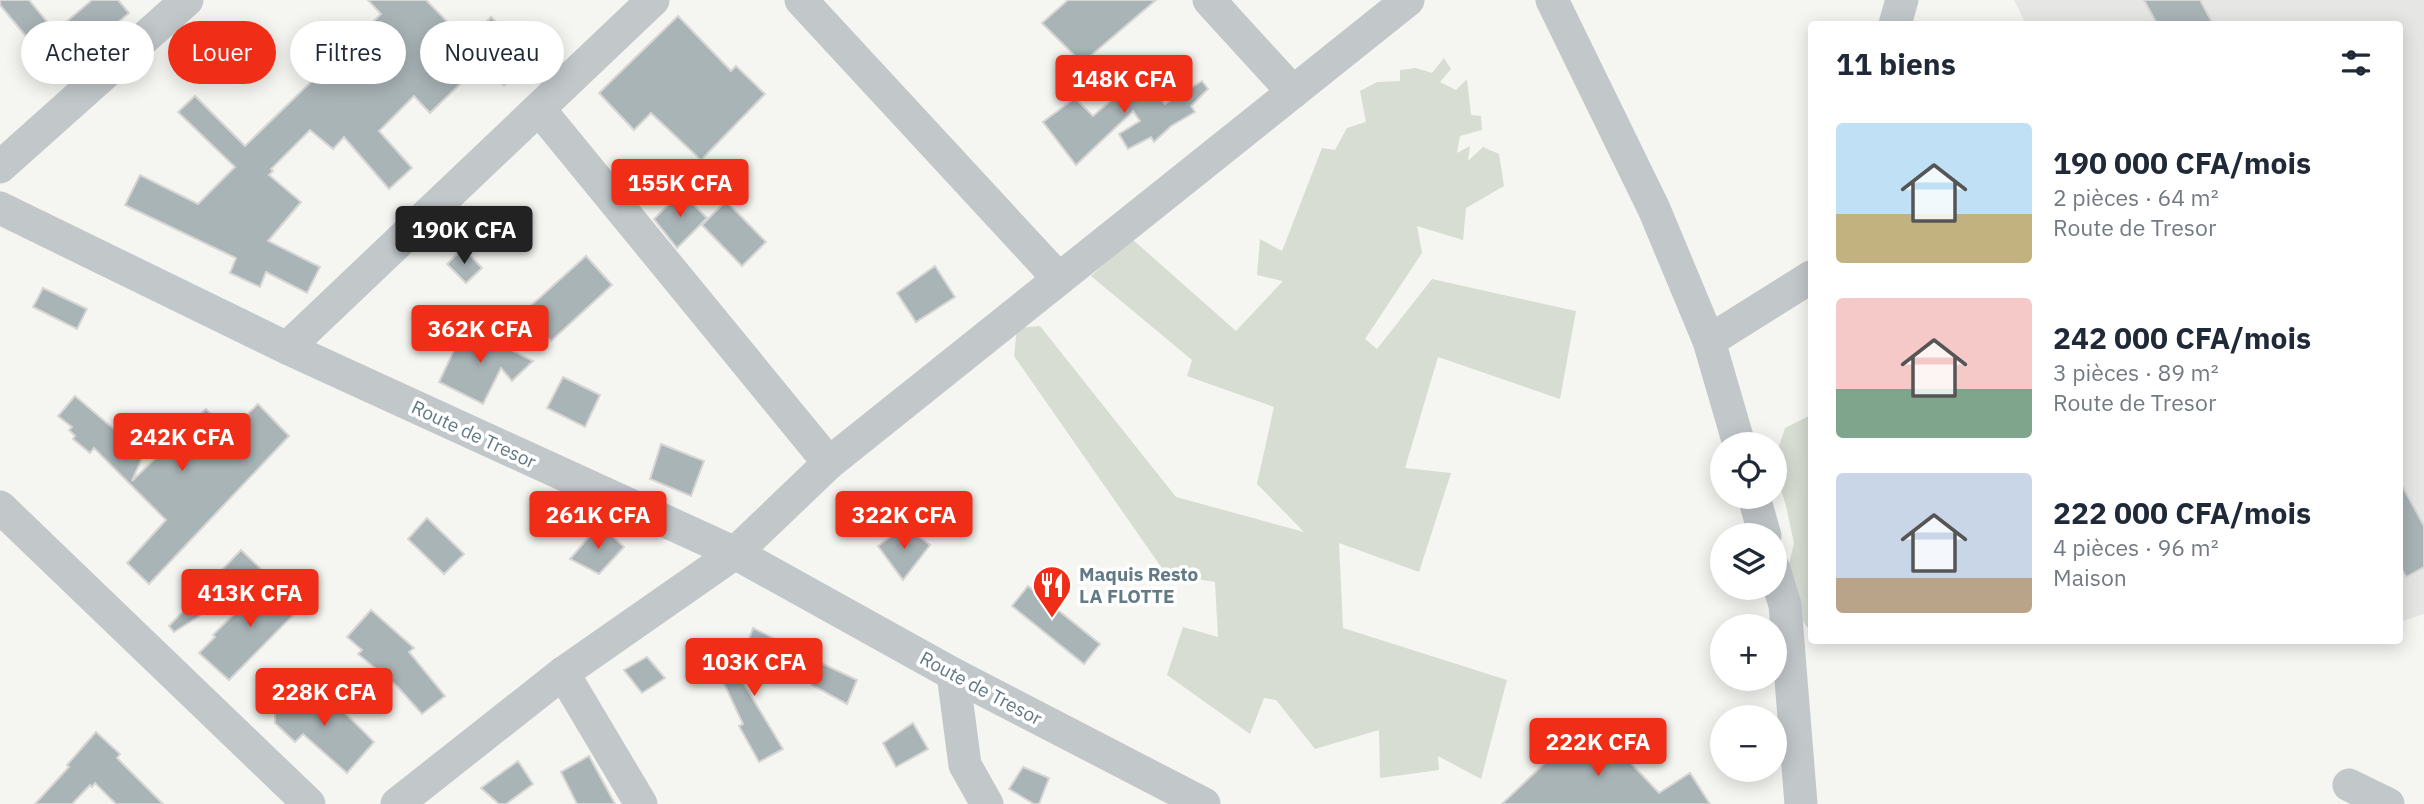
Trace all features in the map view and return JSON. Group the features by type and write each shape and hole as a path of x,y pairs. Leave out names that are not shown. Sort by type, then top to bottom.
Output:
{"street":[{"path":"0,167 187,0"},
{"path":"801,0 1059,279"},
{"path":"1209,0 1293,92"},
{"path":"397,804 562,673 734,553 829,463 1408,0"},
{"path":"1552,0 1654,209 1709,341 1736,432"},
{"path":"1896,21 1902,0"},
{"path":"287,348 539,109 642,4"},
{"path":"539,109 829,463"},
{"name":"Route de Tresor","path":"0,208 287,348 734,553 953,674 1204,804"},
{"path":"1709,341 1808,279"},
{"path":"0,507 309,804"},
{"path":"734,553 1219,804"},
{"path":"1783,600 1801,804"},
{"path":"562,673 640,804"},
{"path":"953,674 965,765 987,804"},
{"path":"2349,785 2388,804"}],"shaded area":[{"path":"2014,0 2424,0 2424,614 2403,621 2403,21 2024,21"},
{"path":"1444,58 1451,69 1440,82 1456,90 1467,79 1471,115 1481,116 1482,130 1460,136 1457,153 1470,146 1468,161 1483,147 1499,154 1504,186 1466,208 1463,240 1417,226 1422,253 1365,339 1377,349 1432,279 1576,311 1560,399 1438,357 1405,468 1451,473 1419,572 1339,543 1343,628 1507,680 1481,779 1438,756 1439,770 1380,778 1379,730 1315,749 1276,700 1264,698 1250,734 1167,675 1183,627 1218,637 1215,582 1166,574 1014,356 1017,328 1040,326 1176,497 1304,532 1257,484 1274,407 1187,376 1192,360 1091,276 1132,239 1236,331 1283,281 1257,275 1260,239 1282,251 1322,148 1335,150 1347,128 1366,122 1360,91 1377,82 1400,81 1400,70 1416,68 1432,73"},
{"path":"1808,416 1808,628 1787,600 1787,573 1794,543 1787,509 1787,432 1784,432 1785,428"}],"building":[{"path":"0,0 29,0 46,21 21,21 21,30 0,5"},
{"path":"92,0 118,0 129,13 119,21 67,21"},
{"path":"368,0 426,0 446,21 420,21 420,84 460,84 430,113 414,96 379,131 412,168 389,189 344,137 333,149 310,130 271,169 273,171 269,175 301,202 268,241 320,267 307,293 266,272 260,287 230,273 236,258 125,205 140,175 198,204 235,167 178,112 195,96 245,146 309,84 406,84 406,21 374,21 381,14"},
{"path":"1068,0 1156,0 1082,63 1042,23"},
{"path":"2144,0 2200,0 2211,21 2155,21"},
{"path":"678,16 731,71 736,66 765,94 701,160 651,113 634,130 599,93"},
{"path":"1163,57 1175,71 1154,91 1165,104 1202,81 1208,89 1191,106 1195,112 1171,126 1154,142 1151,137 1128,149 1119,134 1140,121 1133,111 1076,165 1043,122 1075,98 1093,116"},
{"path":"681,192 707,218 677,248 654,219"},
{"path":"726,201 766,242 742,266 702,225"},
{"path":"463,248 482,268 466,283 447,264"},
{"path":"586,256 612,285 551,341 524,312"},
{"path":"935,266 955,297 916,322 897,293"},
{"path":"43,288 87,309 77,329 33,307"},
{"path":"465,327 533,361 512,381 501,368 483,404 439,382"},
{"path":"563,377 600,395 585,427 547,408"},
{"path":"75,396 115,430 142,458 132,481 206,409 228,433 258,404 289,436 149,584 127,563 166,520 94,448 90,453 73,439 75,436 69,430 72,427 58,416"},
{"path":"661,444 704,461 691,496 650,479"},
{"path":"2403,487 2424,526 2424,567 2406,577 2403,571"},
{"path":"427,518 464,554 444,574 408,539"},
{"path":"600,524 624,547 599,574 570,559"},
{"path":"905,526 930,545 903,580 878,546"},
{"path":"241,550 266,574 174,632 169,626"},
{"path":"270,578 301,607 229,680 199,653 215,637 213,635"},
{"path":"1028,586 1100,644 1084,664 1012,606"},
{"path":"371,610 414,648 409,652 445,696 422,714 397,686 358,654 362,650 347,637"},
{"path":"753,628 785,644 738,674 783,749 759,762 739,726 743,724 722,679 737,672"},
{"path":"647,657 665,678 642,693 624,670"},
{"path":"821,663 857,680 847,704 812,685"},
{"path":"300,690 313,702 323,691 374,742 347,773 303,734 295,742 275,723 275,714"},
{"path":"1590,720 1659,793 1690,773 1710,804 1502,804"},
{"path":"913,723 928,749 896,767 883,743"},
{"path":"96,732 120,754 117,758 163,804 116,804 95,783 72,804 35,804"},
{"path":"589,756 615,804 577,804 561,772"},
{"path":"518,761 533,784 506,804 499,804 481,788"},
{"path":"1023,767 1049,778 1039,804 1034,804 1009,789"}],"place":[{"name":"Maquis Resto LA FLOTTE","path":"1052,619"}]}
